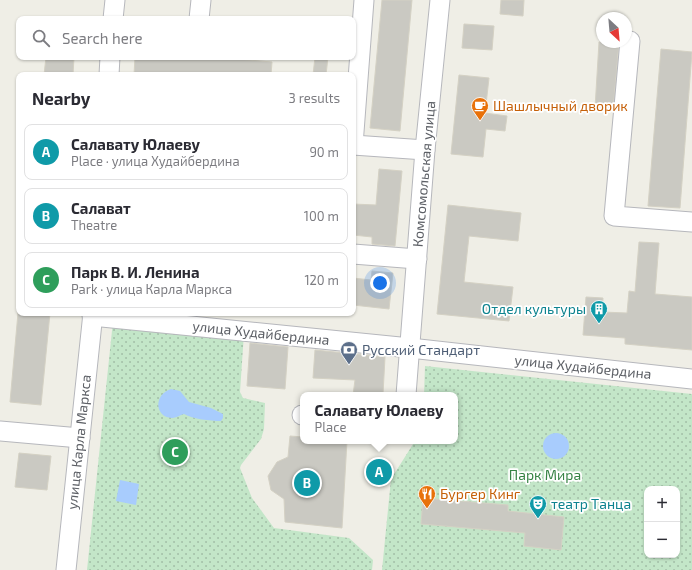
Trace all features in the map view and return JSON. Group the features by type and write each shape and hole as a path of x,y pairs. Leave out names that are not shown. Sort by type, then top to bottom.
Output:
{"street":[{"path":"113,16 115,0"},
{"path":"199,16 201,0"},
{"path":"356,105 364,0"},
{"name":"Комсомольская улица","path":"406,392 425,150 440,0"},
{"path":"629,48 614,216 692,222"},
{"path":"109,72 110,60"},
{"path":"356,145 425,150"},
{"path":"356,254 417,259"},
{"name":"улица Карла Маркса","path":"66,570 92,316"},
{"name":"улица Худайбердина","path":"111,316 692,379"},
{"path":"0,431 80,438"}],"green space":[{"path":"113,321 244,333 240,392 243,398 265,403 264,429 261,439 240,468 252,498 274,528 349,538 373,560 372,570 87,570"},
{"name":"Парк Мира","path":"425,366 692,394 692,570 382,570 391,479 413,444 458,444 458,392 424,392"}],"water":[{"path":"171,389 180,391 189,402 211,408 223,414 223,418 221,421 207,420 184,414 174,418 166,417 159,410 158,405 161,396"},
{"path":"556,433 565,437 569,446 565,455 556,459 547,455 543,446 547,437"},
{"path":"120,480 139,484 136,505 116,501"}],"building":[{"path":"382,0 412,0 400,131 370,128"},
{"path":"501,0 524,0 523,16 500,14"},
{"path":"464,24 494,26 492,50 462,48"},
{"path":"599,48 618,48 613,110 595,108"},
{"path":"661,49 692,52 680,208 648,206"},
{"path":"46,60 74,60 73,72 44,72"},
{"path":"135,60 249,60 272,62 271,72 134,72"},
{"path":"315,60 328,60 326,72 313,72"},
{"path":"459,75 489,78 485,113 507,116 505,131 486,129 483,157 451,154"},
{"path":"379,169 402,171 395,246 372,244 372,237 356,235 356,204 376,205"},
{"path":"448,205 521,213 518,241 469,236 464,282 513,287 509,321 437,314"},
{"path":"639,242 659,243 655,294 692,297 692,350 625,344 625,338 583,335 586,297 603,298 602,312 627,313 629,291 635,292"},
{"path":"372,271 393,273 389,309 356,305 356,278 371,280"},
{"path":"18,316 50,316 41,405 10,402"},
{"path":"250,343 288,347 285,389 247,386"},
{"name":"Русский Стандарт","path":"315,350 385,357 383,392 353,392 355,380 313,378"},
{"path":"290,436 300,437 300,444 347,444 342,528 285,522 284,499 271,490 268,476 277,462 288,457"},
{"path":"19,453 51,456 47,490 15,487"},
{"path":"423,498 508,505 508,511 564,517 561,550 524,546 525,533 421,524"}],"place":[{"name":"Шашлычный дворик","path":"480,121"},
{"name":"Отдел культуры","path":"599,324"},
{"name":"Русский Стандарт","path":"349,365"},
{"name":"Парк В. И. Ленина","path":"175,452"},
{"name":"Салавату Юлаеву","path":"379,472"},
{"name":"Салават","path":"307,483"},
{"name":"Бургер Кинг","path":"427,509"},
{"name":"театр Танца","path":"538,519"}]}
